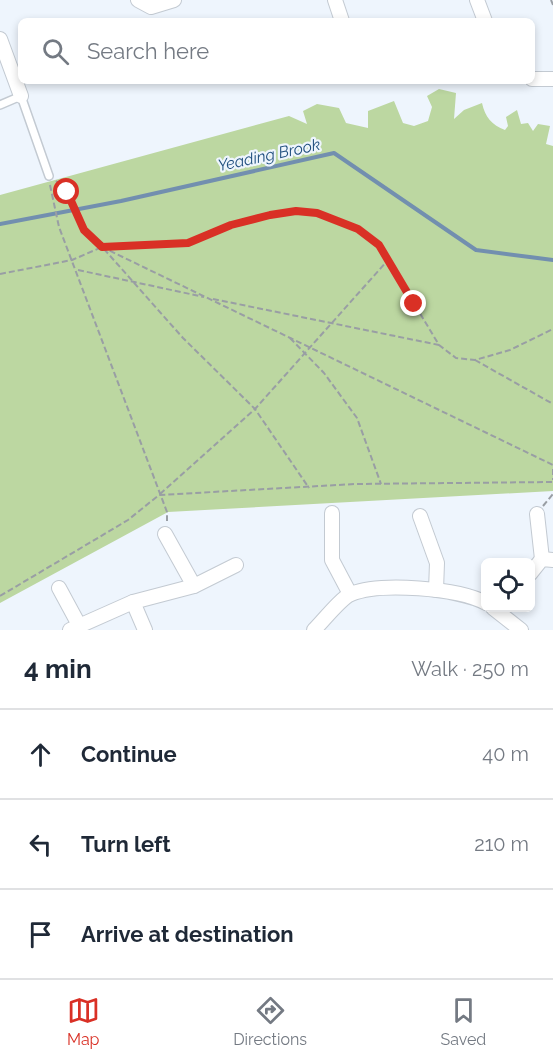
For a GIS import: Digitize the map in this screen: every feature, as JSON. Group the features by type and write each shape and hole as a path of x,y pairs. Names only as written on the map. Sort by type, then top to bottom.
{"street":[{"path":"138,0 151,7 174,0"},
{"path":"335,0 341,18"},
{"path":"477,0 484,18"},
{"path":"0,39 21,96"},
{"path":"535,79 553,79"},
{"path":"332,513 332,560 350,594"},
{"path":"535,570 547,560 537,514"},
{"path":"420,516 437,563 436,590"},
{"path":"165,534 194,586"},
{"path":"59,588 74,627 133,602 194,586 236,565"},
{"path":"314,630 350,594 405,586 436,590 481,602"},
{"path":"133,602 145,630"},
{"path":"502,612 521,630"}],"lane":[{"path":"0,105 21,96 49,176"}],"path":[{"path":"551,0 553,5"},
{"path":"49,176 67,192 78,217 94,242 102,247 289,336 553,467 553,481 381,484 159,495"},
{"path":"51,192 59,226 167,512 165,534"},
{"path":"0,274 72,260 102,247 188,243 231,225 296,211 317,213 358,229 379,245 439,345 456,358 475,360 510,350 553,329"},
{"path":"102,247 183,338 255,409 309,488"},
{"path":"0,596 128,520 159,495 255,409 388,260"},
{"path":"76,270 439,345"},
{"path":"289,336 324,373 357,418 381,484"},
{"path":"475,360 553,404"}],"green space":[{"path":"439,89 456,93 454,119 464,110 482,103 490,120 505,130 508,126 506,117 517,110 521,124 528,123 533,131 538,124 550,126 546,144 553,146 553,491 168,512 0,603 0,195 289,116 307,124 303,111 317,104 339,108 346,123 368,128 368,111 394,101 403,123 414,126 428,121 432,107 427,96"}],"waterway":[{"name":"Yeading Brook","path":"0,224 121,201 334,153 476,250 553,260"}],"route":[{"path":"67,192 84,230 94,242 102,247 145,243 188,243 231,225 296,211 317,213 339,219 369,236 379,245 414,304"}]}
